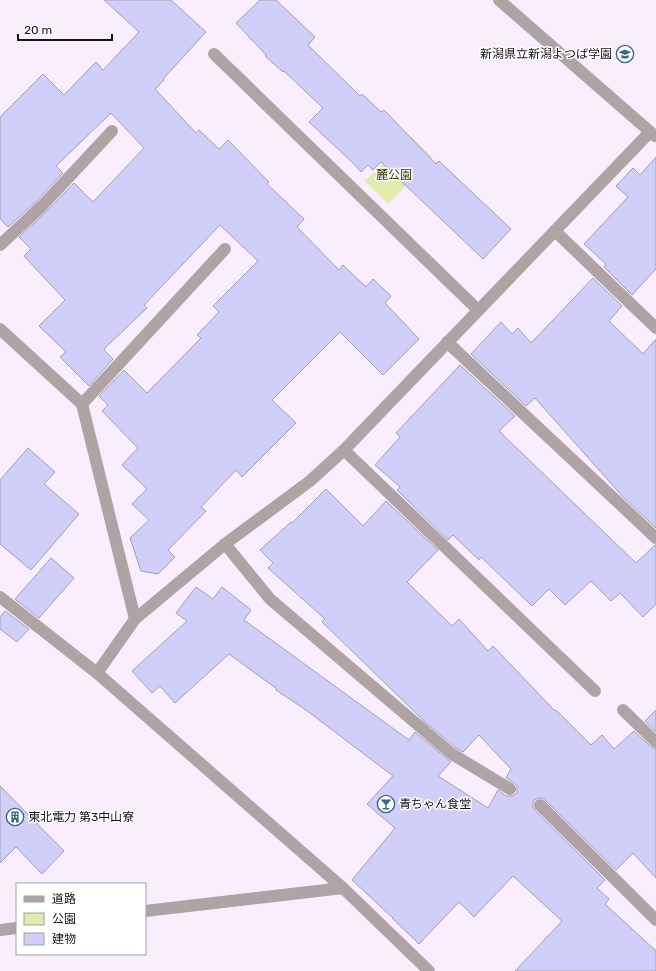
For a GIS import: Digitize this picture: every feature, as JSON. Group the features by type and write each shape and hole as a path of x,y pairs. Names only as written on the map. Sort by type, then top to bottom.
{"street":[{"path":"97,672 135,619 225,544 310,481 344,450 555,231 653,134 499,0"},
{"path":"214,54 478,310"},
{"path":"0,245 42,205 112,131"},
{"path":"555,231 656,328"},
{"path":"82,404 224,249"},
{"path":"0,329 82,404 135,619"},
{"path":"447,342 656,538"},
{"path":"344,450 595,691"},
{"path":"225,544 270,599 452,754 510,789"},
{"path":"0,597 97,672 343,888 429,971"},
{"path":"623,710 656,742"},
{"path":"540,805 656,920"},
{"path":"146,911 343,888"},
{"path":"0,930 16,928"}],"green space":[{"name":"麓公園","path":"411,136 433,158 388,204 365,181"}],"building":[{"path":"104,0 171,0 206,32 155,89 196,133 199,130 219,149 228,140 269,182 267,184 304,219 297,227 339,270 343,265 366,287 373,279 391,296 385,303 419,339 383,375 340,332 272,400 296,423 242,477 236,470 201,507 206,511 168,550 175,557 158,574 141,571 130,538 149,520 132,504 147,489 122,465 138,448 102,411 108,405 99,396 124,370 147,393 201,338 197,335 219,312 213,306 258,261 220,225 144,305 147,308 106,347 104,350 113,359 89,386 60,357 66,352 39,326 65,300 24,256 31,249 19,237 74,183 93,202 144,148 111,113 56,166 63,173 38,200 8,227 0,219 0,117 43,74 64,95 96,62 103,70 139,32"},
{"path":"260,0 276,0 315,37 308,45 360,96 362,94 381,112 384,110 436,164 439,161 511,229 483,259 381,162 373,170 368,165 361,172 309,122 323,108 284,71 283,72 265,56 266,55 236,23"},
{"path":"656,157 656,269 632,295 604,267 606,264 584,244 628,197 616,186 633,168 640,175"},
{"path":"593,278 622,306 609,321 643,354 656,339 656,528 623,497 535,398 526,406 471,354 501,322 512,334 518,328 531,343"},
{"path":"460,365 515,416 499,431 636,563 656,545 656,604 643,617 620,593 611,601 591,581 565,605 549,589 532,606 481,557 479,560 453,535 448,540 397,490 400,487 375,465 400,437 396,433"},
{"path":"28,448 55,472 44,484 79,514 31,570 0,544 0,480"},
{"path":"326,489 363,526 386,501 438,550 407,582 452,626 459,619 488,651 493,646 555,711 556,710 591,745 602,735 614,749 634,731 651,747 656,749 656,878 633,853 616,870 545,800 538,798 534,800 533,807 605,880 597,888 609,899 605,904 656,951 656,971 515,971 562,921 513,876 474,917 459,902 419,944 352,880 395,828 367,804 393,776 229,654 175,703 160,686 152,693 132,671 187,621 176,613 196,587 213,599 222,587 251,610 244,620 409,740 415,732 451,762 438,776 488,808 498,790 506,796 517,793 517,786 506,778 511,769 479,735 463,752 456,748 424,721 322,622 325,619 268,568 273,563 260,550 291,522 292,523"},
{"path":"51,558 74,578 39,618 15,599"},
{"path":"5,611 29,629 17,642 0,629 0,617"},
{"path":"656,710 656,732 645,721"},
{"name":"東北電力 第3中山寮","path":"0,786 64,851 42,874 16,847 0,863"}],"place":[{"name":"新潟県立新潟よつば学園","path":"625,54"},
{"name":"青ちゃん食堂","path":"386,804"},
{"name":"東北電力 第3中山寮","path":"15,817"}]}
